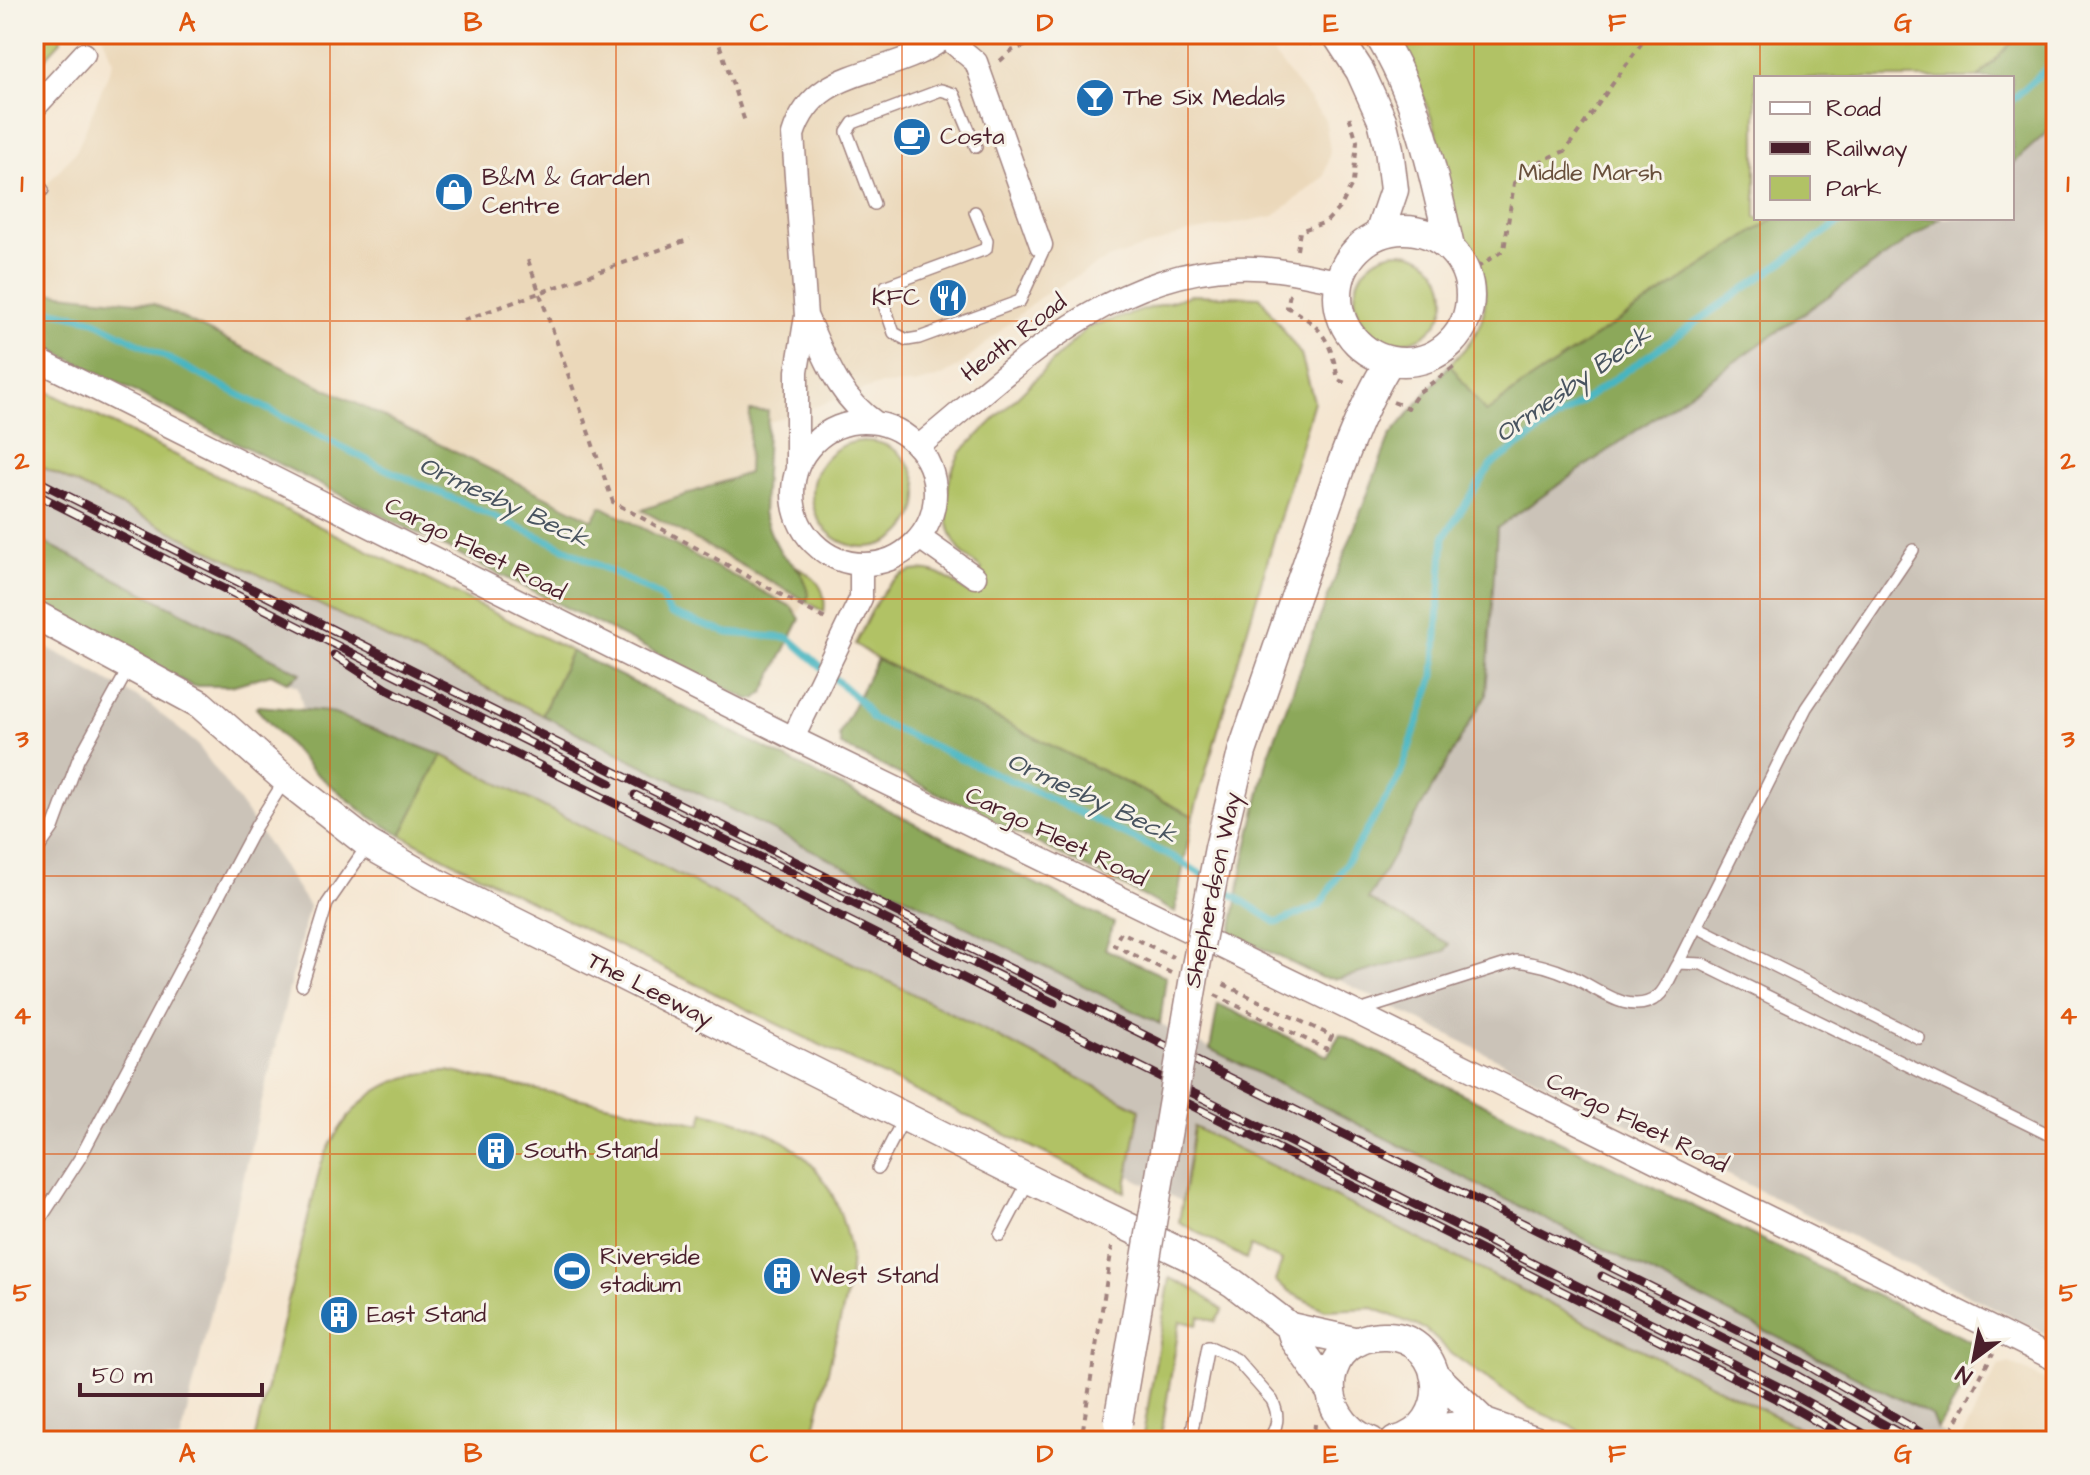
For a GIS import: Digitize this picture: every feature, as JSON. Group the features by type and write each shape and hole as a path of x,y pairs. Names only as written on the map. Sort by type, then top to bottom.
{"street":[{"path":"1378,34 1393,58 1416,113 1433,169 1450,247 1467,274 1471,299 1464,326 1450,345 1428,357 1389,362 1374,356 1357,342 1345,325 1337,298 1339,281 1347,261 1361,244 1379,234 1401,229 1433,235 1450,247"},
{"path":"797,467 809,446 829,431 852,422 876,423 900,431 918,447 931,468 935,492 931,516 920,538 903,552 883,562 861,565 834,558 812,543 797,520 792,494 797,467 797,371 806,316 793,135 803,110 817,94 831,85 919,53 946,37 976,62 1041,245"},
{"path":"1326,44 1360,71 1382,120 1394,190 1379,234"},
{"path":"34,108 84,54"},
{"name":"Heath Road","path":"918,447 1062,330 1097,308 1152,284 1195,273 1236,268 1271,269 1339,281"},
{"path":"806,316 837,383 856,409 876,423"},
{"name":"Cargo Fleet Road","path":"34,358 793,738 1355,1012 2056,1360"},
{"name":"Shepherdson Way","path":"1117,1432 1195,971 1242,752 1348,447 1370,393 1389,362"},
{"path":"920,538 975,577"},
{"path":"793,738 861,598 861,565"},
{"name":"The Leeway","path":"34,614 200,704 285,779 368,844 437,883 1188,1256 1233,1283 1290,1327 1358,1342 1372,1336 1390,1335 1408,1341 1423,1352 1434,1374 1485,1423"},
{"name":"The Leeway","path":"1290,1327 1294,1339 1330,1391 1333,1409 1343,1425 1360,1439"},
{"path":"1330,1391 1332,1372 1341,1356 1358,1342"},
{"path":"1406,1436 1428,1419 1435,1405 1437,1386 1434,1374"},
{"path":"1406,1436 1485,1423 1537,1441"}],"lane":[{"path":"874,204 847,132 853,123 941,90 954,94 976,147"},
{"path":"34,180 43,190"},
{"path":"975,212 987,241 986,249 886,286 881,296 894,333 907,340 919,338 1020,301 1042,253 1041,245"},
{"path":"1355,1012 1516,961 1534,963 1570,976 1619,1002 1641,1004 1659,995 1697,927 1806,708 1913,550"},
{"path":"34,855 53,828 78,760 131,664"},
{"path":"34,1229 80,1158 256,826 285,779"},
{"path":"302,985 327,904 368,844"},
{"path":"1697,927 1919,1038"},
{"path":"1678,963 1702,964 2056,1138"},
{"path":"878,1168 905,1117"},
{"path":"1000,1235 1029,1179"},
{"path":"1190,1441 1208,1346 1236,1359 1272,1400 1277,1424 1267,1441"}],"path":[{"path":"716,34 745,122"},
{"path":"981,77 1000,71 1000,61 1011,51 1059,34"},
{"path":"1303,34 1326,44"},
{"path":"1467,274 1504,250 1514,183 1533,164 1565,151 1648,34"},
{"path":"1338,380 1328,343 1312,321 1287,307 1296,273 1300,231 1326,222 1341,206 1353,183 1357,141 1349,115"},
{"path":"464,320 690,239"},
{"path":"528,260 613,502 845,634"},
{"path":"1408,408 1419,392 1454,367 1450,345"},
{"path":"1195,971 1332,1036 1326,1049 1254,1014"},
{"path":"1081,1441 1116,1221"},
{"path":"1946,1441 2003,1333"},
{"path":"1314,1435 1323,1441"}],"shaded area":[{"path":"102,34 1257,34 1325,119 1330,151 1324,177 1274,216 1186,233 1105,260 1039,298 958,367 940,377 915,384 879,385 767,423 763,513 781,553 800,571 809,595 795,621 154,304 34,291 34,236 42,219 34,213 34,199 77,150 113,62"},
{"path":"2056,124 2056,1339 1325,973 1486,695 1497,528 1937,220 2014,220 2014,162"},
{"path":"34,463 1533,1210 1931,1415 1937,1430 1956,1441 1714,1441 1418,1313 1137,1180 316,763 298,687 34,555"},
{"path":"34,641 150,705 197,744 309,906 180,1441 34,1441"},
{"path":"2010,1363 2056,1386 2056,1441 1960,1441 1999,1366"}],"green space":[{"path":"34,34 60,34 61,41 34,70"},
{"name":"Middle Marsh","path":"1393,34 2020,34 1980,76 1754,76 1754,220 1772,220 1485,413 1450,364 1469,343 1482,319 1485,301 1483,277 1457,221 1432,118"},
{"path":"2020,34 2056,34 2056,124 2014,162 2014,76 1980,76"},
{"path":"1772,220 1937,220 1497,528 1486,695 1368,899 1449,944 1445,951 1338,979 1322,978 1231,933 1268,757 1390,436 1450,364 1486,413 1524,384"},
{"path":"1400,252 1417,255 1432,265 1442,280 1445,297 1442,314 1432,329 1417,339 1400,342 1383,339 1368,329 1358,314 1355,297 1358,280 1368,265 1383,255"},
{"path":"34,291 154,304 593,520 601,506 792,607 800,619 764,692 756,699 748,699 34,341"},
{"path":"1191,295 1260,297 1301,355 1314,401 1193,816 877,659 855,644 885,590 906,573 920,570 936,573 969,593 982,569 962,553 955,542 946,503 950,477 960,453 1087,328"},
{"path":"34,385 571,651 542,715 34,463"},
{"path":"750,411 768,411 763,513 781,553 800,571 809,595 806,601 642,510 748,473"},
{"path":"865,441 885,445 902,457 914,474 918,494 914,514 902,531 885,543 865,547 845,543 828,531 816,514 812,494 816,474 828,457 845,445"},
{"path":"34,537 301,673 287,682 271,674 231,686 192,686 34,601"},
{"path":"793,564 818,583 824,595 824,612 806,601 809,595 800,571"},
{"path":"571,651 1114,923 1105,949 1166,977 1160,1024 542,715"},
{"path":"877,659 1193,816 1175,912 841,745 839,735"},
{"path":"256,708 329,712 442,755 401,835 366,814 313,771"},
{"path":"442,755 1140,1109 1125,1192 671,972 401,835"},
{"path":"1218,1004 1327,1056 1340,1034 1974,1343 1962,1389 1937,1430 1931,1415 1210,1049"},
{"name":"Riverside stadium","path":"448,1071 701,1124 704,1112 727,1118 787,1143 818,1171 842,1218 850,1255 850,1275 811,1441 254,1441 321,1164 331,1143 355,1110 385,1086 425,1073"},
{"path":"1194,1127 1824,1441 1604,1441 1527,1407 1452,1354 1425,1329 1373,1308 1325,1310 1275,1281 1282,1261 1251,1246 1246,1259 1179,1222"},
{"path":"1170,1278 1194,1289 1223,1310 1215,1322 1200,1316 1197,1325 1180,1321 1160,1441 1142,1441"}],"waterway":[{"name":"Ormesby Beck","path":"2014,98 2056,60"},
{"name":"Ormesby Beck","path":"1219,886 1277,923 1320,905 1398,780 1434,676 1444,537 1491,465 1843,220"},
{"name":"Ormesby Beck","path":"34,307 91,319 379,466 554,543 660,596 670,613 728,633 789,638 861,702 873,719 1175,858 1205,877"}],"railway":[{"path":"34,479 615,772 1802,1362 1935,1441"},
{"path":"34,493 610,783"},
{"path":"334,655 387,689 1787,1391 1877,1441"},
{"path":"635,795 1054,1003"},
{"path":"1167,1093 1783,1402 1851,1441"},
{"path":"1602,1276 1794,1374 1899,1433"}],"place":[{"name":"The Six Medals","path":"1095,98"},
{"name":"Costa","path":"912,137"},
{"name":"B&M & Garden Centre","path":"454,192"},
{"name":"KFC","path":"948,298"},
{"name":"South Stand","path":"496,1151"},
{"name":"Riverside stadium","path":"572,1271"},
{"name":"West Stand","path":"782,1276"},
{"name":"East Stand","path":"339,1315"}]}
